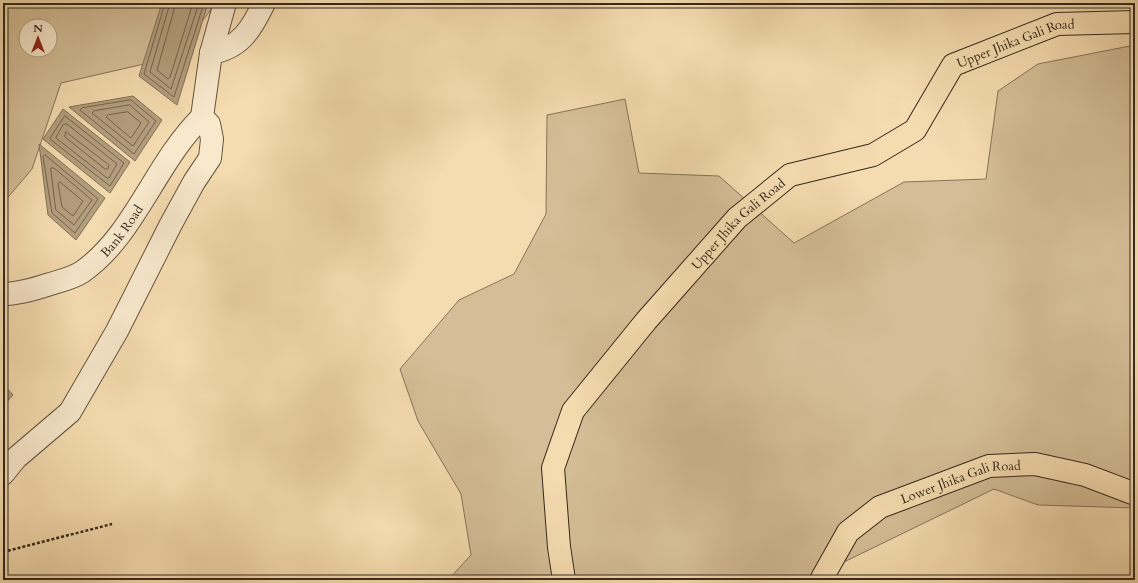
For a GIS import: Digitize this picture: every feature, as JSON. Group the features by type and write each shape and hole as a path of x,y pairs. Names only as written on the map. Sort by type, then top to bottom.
{"main road":[{"name":"Upper Jhika Gali Road","path":"564,580 559,547 553,468 573,411 646,321 736,218 790,175 873,155 915,130 953,65 1057,24 1135,22"},
{"name":"Lower Jhika Gali Road","path":"821,580 848,532 880,506 989,466 1035,464 1085,475 1135,494"}],"street":[{"path":"3,474 21,454 70,412 117,331 179,210 210,158 212,139 209,124 202,117 211,53 225,3"},
{"path":"211,53 222,51 245,36 264,3"},
{"name":"Bank Road","path":"3,294 35,290 81,273 113,245 169,157 189,130 202,117"}],"path":[{"path":"3,552 112,524"}],"shaded area":[{"path":"3,3 216,3 175,57 61,83 32,169 3,203"},
{"path":"1135,45 1135,508 1038,505 994,489 807,580 448,580 471,555 461,494 418,421 400,369 459,300 514,274 546,214 547,115 625,99 639,173 719,176 794,243 904,182 986,179 998,91 1038,64"}],"water":[{"path":"162,3 208,3 177,105 139,76"},
{"path":"133,96 162,120 135,161 69,107"},
{"path":"63,109 130,162 110,193 43,139"},
{"path":"39,144 105,198 76,240 48,215"},
{"path":"3,384 13,395 3,406"}]}
